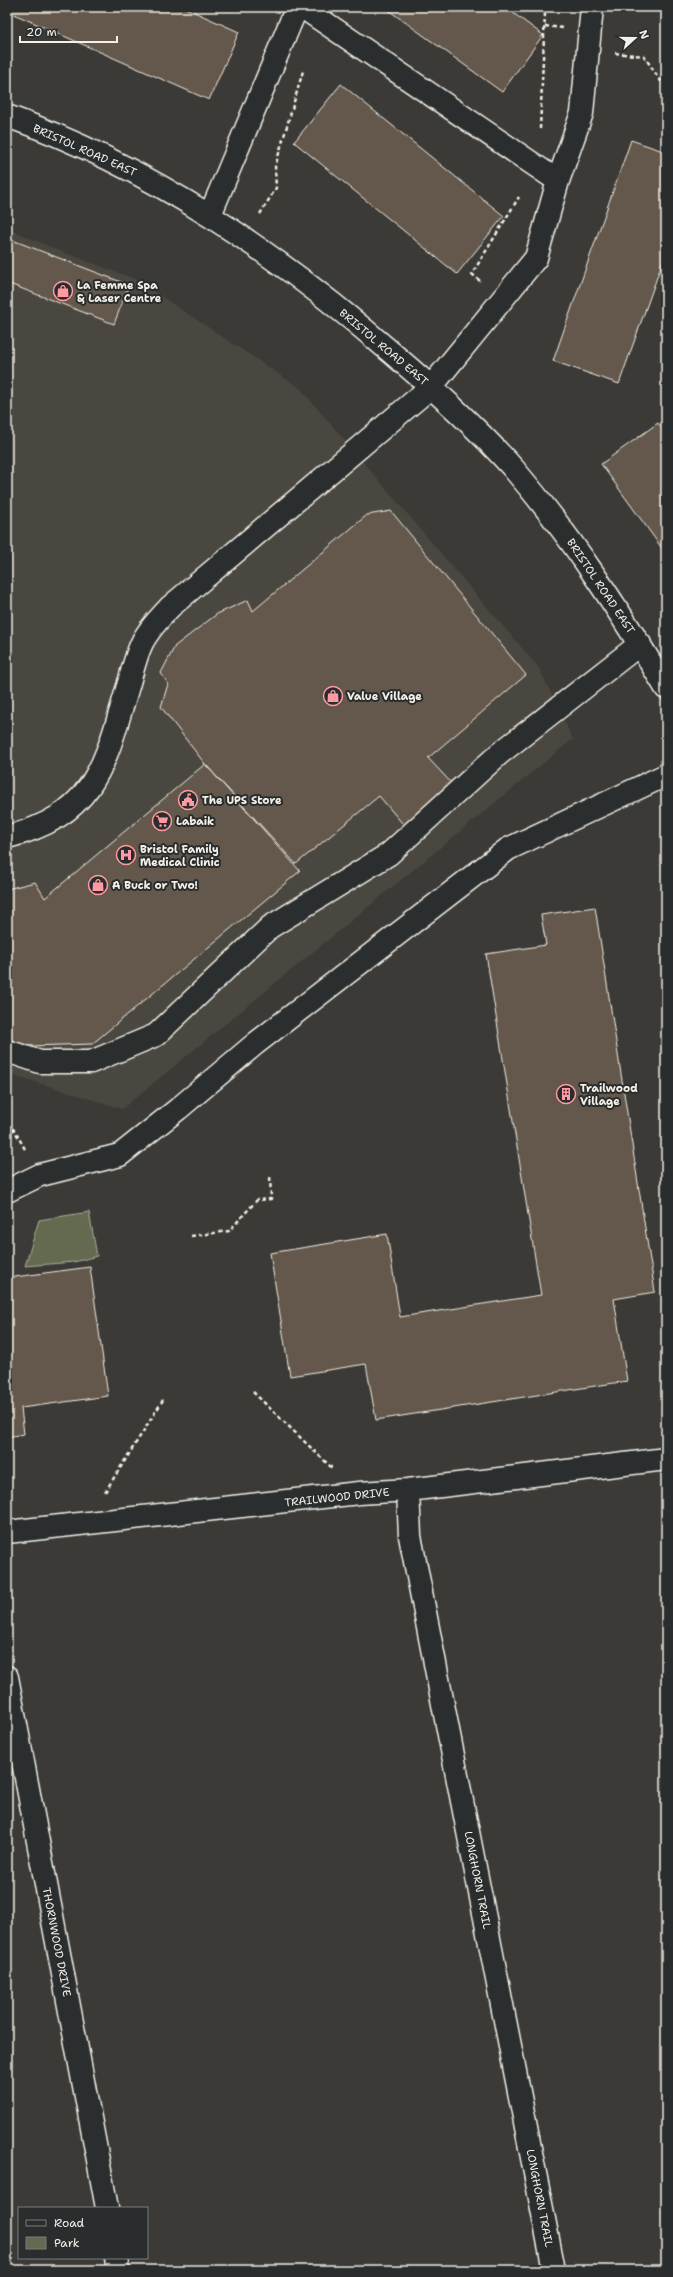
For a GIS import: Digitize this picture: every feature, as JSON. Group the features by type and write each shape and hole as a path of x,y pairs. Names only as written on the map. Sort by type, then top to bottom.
{"street":[{"path":"210,215 297,7"},
{"path":"302,7 558,181"},
{"path":"7,837 29,832 48,822 70,807 82,796 94,780 107,756 141,644 170,607 431,387 536,258 558,181 582,113 592,7"},
{"name":"BRISTOL ROAD EAST","path":"7,116 45,130 124,166 210,215 351,317 431,387 516,473 580,552 640,644 666,688"},
{"path":"7,1051 40,1062 91,1062 156,1035 270,927 389,854 499,754 640,644"},
{"path":"7,1191 40,1175 120,1155 256,1044 508,849 666,775"},
{"name":"TRAILWOOD DRIVE","path":"7,1532 84,1525 359,1493 408,1490 666,1459"},
{"name":"LONGHORN TRAIL","path":"408,1490 410,1536 554,2270"},
{"name":"THORNWOOD DRIVE","path":"7,1677 106,2207"},
{"path":"116,2259 118,2270"}],"path":[{"path":"540,129 545,26 545,13 542,7"},
{"path":"545,26 569,29"},
{"path":"611,52 644,56 666,89"},
{"path":"245,239 276,188 275,167 303,71"},
{"path":"482,282 472,274 519,197"},
{"path":"7,1123 15,1132 40,1175"},
{"path":"191,1236 229,1230 257,1200 271,1199 270,1175"},
{"path":"253,1392 359,1493"},
{"path":"84,1525 163,1400"}],"shaded area":[{"path":"7,228 58,250 135,279 300,388 539,668 573,739 122,1109 7,1073"}],"green space":[{"path":"89,1212 97,1256 74,1262 25,1266 39,1220"}],"building":[{"path":"7,7 183,7 239,32 209,100 7,11"},
{"path":"384,7 505,7 543,35 502,92"},
{"path":"341,84 504,216 457,274 294,142"},
{"path":"631,140 666,152 666,252 619,384 553,361"},
{"path":"7,238 129,285 114,324 7,283"},
{"path":"658,423 666,434 666,554 601,464"},
{"name":"Value Village","path":"391,511 526,675 428,758 456,788 408,830 379,796 296,864 205,764 161,707 168,684 161,673 175,646 217,614 248,600 253,611 367,515"},
{"path":"205,764 300,871 92,1044 30,1046 7,1039 7,889 35,882 45,898"},
{"name":"Trailwood Village","path":"595,907 655,1292 614,1299 627,1381 376,1420 366,1364 290,1376 270,1253 387,1234 400,1317 541,1295 486,954 546,945 541,915"},
{"path":"90,1267 108,1396 21,1408 24,1434 7,1437 7,1278"}],"place":[{"name":"La Femme Spa & Laser Centre","path":"63,291"},
{"name":"Value Village","path":"333,696"},
{"name":"The UPS Store","path":"188,800"},
{"name":"Labaik","path":"162,821"},
{"name":"Bristol Family Medical Clinic","path":"126,855"},
{"name":"A Buck or Two!","path":"98,885"},
{"name":"Trailwood Village","path":"566,1094"}]}
